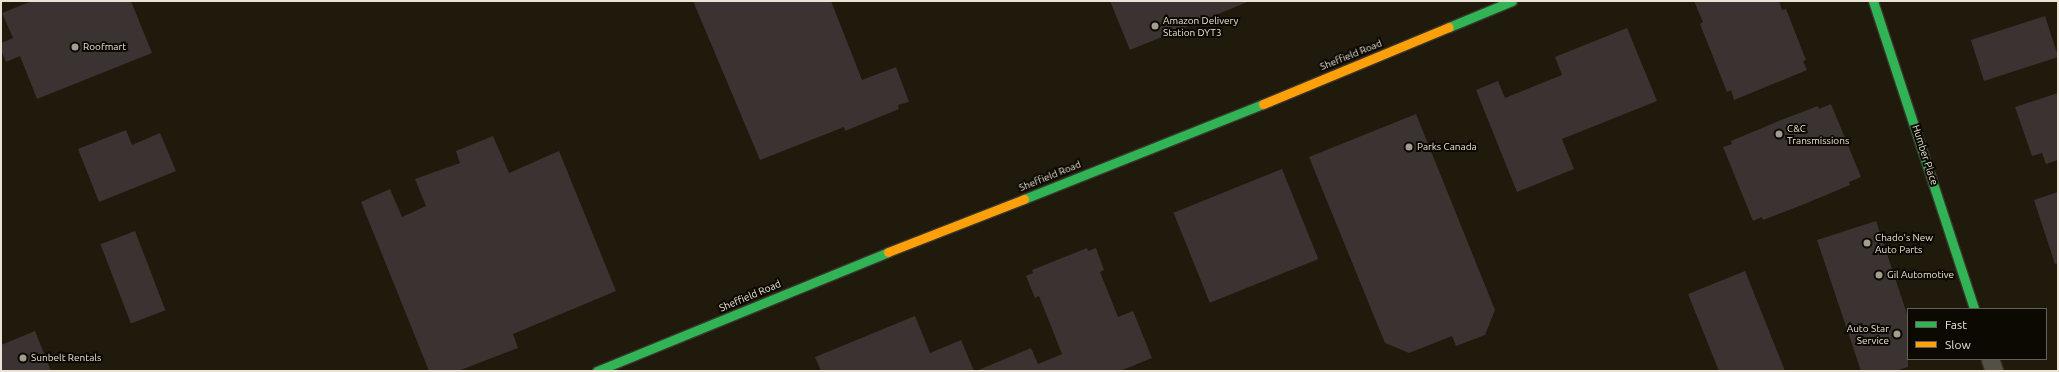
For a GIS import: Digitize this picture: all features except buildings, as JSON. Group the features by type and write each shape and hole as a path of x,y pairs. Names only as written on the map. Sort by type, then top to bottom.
{"street":[{"name":"Sheffield Road","path":"597,371 780,295 1230,117 1512,1"},
{"name":"Humber Place","path":"1873,1 1974,308"},
{"path":"1990,360 1994,371"}],"traffic: fast":[{"path":"1449,27 1512,1"},
{"path":"1873,1 1974,308"},
{"path":"1024,199 1263,104"},
{"path":"597,371 888,252"}],"traffic: slow":[{"path":"1263,104 1449,27"},
{"path":"888,252 1024,199"}],"place":[{"name":"Amazon Delivery Station DYT3","path":"1155,26"},
{"name":"Roofmart","path":"75,47"},
{"name":"C&C Transmissions","path":"1779,134"},
{"name":"Parks Canada","path":"1409,147"},
{"name":"Chado's New Auto Parts","path":"1867,243"},
{"name":"Gil Automotive","path":"1879,275"},
{"name":"Auto Star Service","path":"1897,334"},
{"name":"Sunbelt Rentals","path":"23,358"}]}
